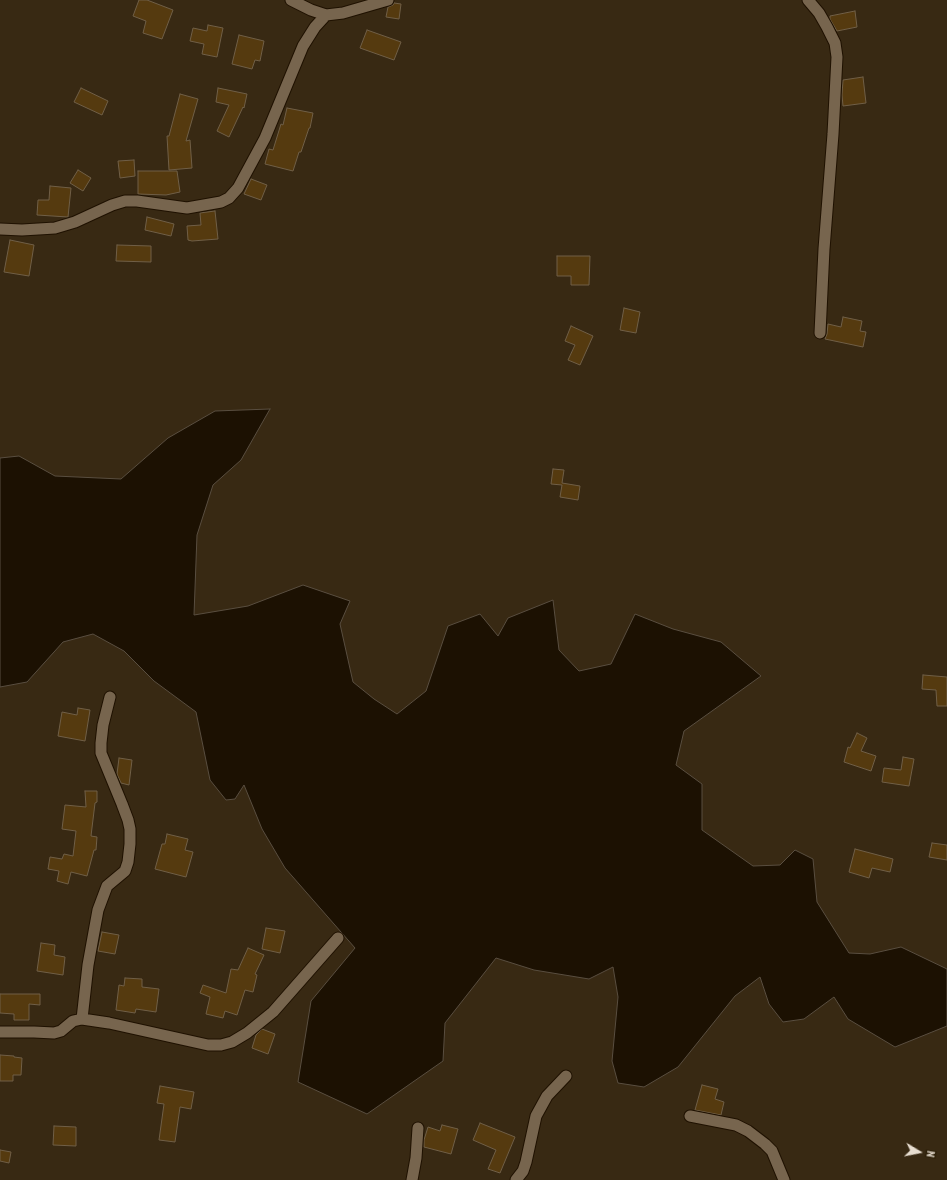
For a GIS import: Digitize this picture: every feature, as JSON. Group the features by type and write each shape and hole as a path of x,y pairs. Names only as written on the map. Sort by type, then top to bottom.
{"street":[{"path":"291,0 311,10 326,15 343,13 388,0"},
{"path":"808,0 819,13 827,27 835,44 837,57 834,134 824,249 820,333"},
{"path":"0,229 22,230 55,228 75,222 112,205 125,201 137,201 187,208 221,202 229,198 238,188 265,138 303,46 326,15"},
{"path":"82,1019 88,965 98,910 107,886 125,871 128,862 130,844 130,829 128,820 101,753 103,725 110,697"},
{"path":"0,1032 54,1033 61,1031 73,1021 82,1019 110,1023 208,1045 221,1045 232,1042 247,1033 273,1012 338,938"},
{"path":"516,1180 523,1171 526,1162 536,1116 547,1096 566,1076"},
{"path":"690,1116 736,1125 748,1131 772,1151 784,1180"},
{"path":"412,1180 416,1158 418,1128"}],"shaded area":[{"path":"270,409 241,460 213,485 197,535 194,615 248,606 303,585 350,601 340,624 353,682 374,699 397,714 426,691 448,626 480,614 498,636 508,618 553,600 559,650 579,671 611,664 635,614 673,629 721,642 761,676 684,731 676,765 702,784 702,830 753,866 780,865 795,850 813,859 817,902 849,953 870,954 901,947 947,969 947,1026 895,1047 848,1019 834,997 804,1019 783,1022 769,1004 760,977 735,996 678,1067 644,1087 618,1083 612,1061 618,997 613,967 589,979 534,970 496,958 445,1023 443,1061 367,1114 298,1082 311,1001 355,948 285,868 262,829 244,785 235,799 226,800 210,780 196,712 154,681 124,651 93,634 63,642 27,682 0,687 0,458 19,456 55,476 121,479 168,438 215,411"}],"building":[{"path":"139,0 147,0 173,10 162,39 143,33 146,21 133,16"},
{"path":"394,3 401,4 399,19 386,17 388,7"},
{"path":"855,11 857,27 837,31 830,19 830,16"},
{"path":"208,25 223,28 217,57 202,54 204,44 190,41 193,28 207,31"},
{"path":"367,30 401,42 394,60 360,48"},
{"path":"239,35 264,41 260,61 255,60 252,69 232,64"},
{"path":"863,77 866,103 843,106 843,80"},
{"path":"81,88 108,101 102,115 74,102"},
{"path":"218,88 247,94 244,108 243,107 229,137 217,131 229,105 216,102"},
{"path":"180,94 198,99 186,141 190,140 192,168 169,170 167,136 169,136"},
{"path":"287,108 313,113 310,128 301,152 299,152 293,171 265,164 269,149 273,150 281,124 283,125"},
{"path":"134,160 135,176 120,178 118,161"},
{"path":"78,170 91,178 83,191 70,183"},
{"path":"138,171 177,171 180,192 166,195 138,194"},
{"path":"251,179 267,185 261,200 244,194"},
{"path":"50,186 71,188 68,217 37,215 38,200 49,200"},
{"path":"215,211 218,239 188,240 187,226 201,225 200,213"},
{"path":"147,217 174,224 171,236 145,230"},
{"path":"10,240 34,245 29,276 4,272"},
{"path":"117,245 151,246 151,262 116,261"},
{"path":"557,256 590,256 589,285 571,285 571,276 557,276"},
{"path":"624,308 640,312 636,333 620,330"},
{"path":"843,317 862,321 860,331 866,332 863,347 825,339 828,324 841,327"},
{"path":"571,326 593,336 580,365 568,360 575,345 565,341"},
{"path":"553,469 564,470 562,483 580,486 578,500 560,497 562,485 551,484"},
{"path":"923,675 947,677 947,706 937,706 936,690 922,689"},
{"path":"78,708 90,710 85,741 58,736 62,712 77,715"},
{"path":"857,733 867,738 861,751 876,756 871,771 844,762 848,747 850,748"},
{"path":"903,757 914,759 909,786 882,782 884,768 901,770"},
{"path":"119,758 132,760 129,785 121,783 117,774"},
{"path":"85,791 97,791 97,802 95,803 91,836 97,837 96,850 94,850 87,876 71,872 68,884 57,881 59,871 48,869 50,857 62,859 64,854 73,856 76,831 62,829 65,805 86,807"},
{"path":"167,834 188,839 185,850 193,852 186,877 155,869 162,844 165,844"},
{"path":"932,843 947,845 947,860 929,857"},
{"path":"855,849 893,859 890,872 872,868 869,878 849,872"},
{"path":"266,928 285,931 280,953 262,949"},
{"path":"102,932 119,935 115,954 98,951"},
{"path":"41,943 55,945 54,955 65,957 63,975 37,971"},
{"path":"248,948 264,955 255,974 257,975 253,992 245,990 237,1015 225,1011 223,1018 206,1014 210,997 200,993 203,985 226,993 231,969 238,970"},
{"path":"125,978 142,979 142,987 159,989 156,1012 136,1009 135,1013 116,1010 119,985 124,986"},
{"path":"0,994 40,994 40,1005 29,1004 29,1020 14,1020 14,1014 0,1013"},
{"path":"262,1029 275,1034 268,1054 252,1048 256,1035"},
{"path":"0,1055 22,1058 21,1075 13,1075 13,1081 0,1081"},
{"path":"702,1085 718,1089 715,1099 724,1102 721,1115 695,1110"},
{"path":"160,1086 194,1092 191,1109 180,1107 175,1142 159,1140 164,1104 157,1103"},
{"path":"480,1123 515,1137 500,1173 488,1169 496,1150 473,1140"},
{"path":"442,1125 458,1129 451,1154 424,1147 424,1140 428,1127 440,1131"},
{"path":"54,1126 76,1127 76,1146 53,1145"},
{"path":"0,1150 11,1152 9,1163 0,1161"}]}
